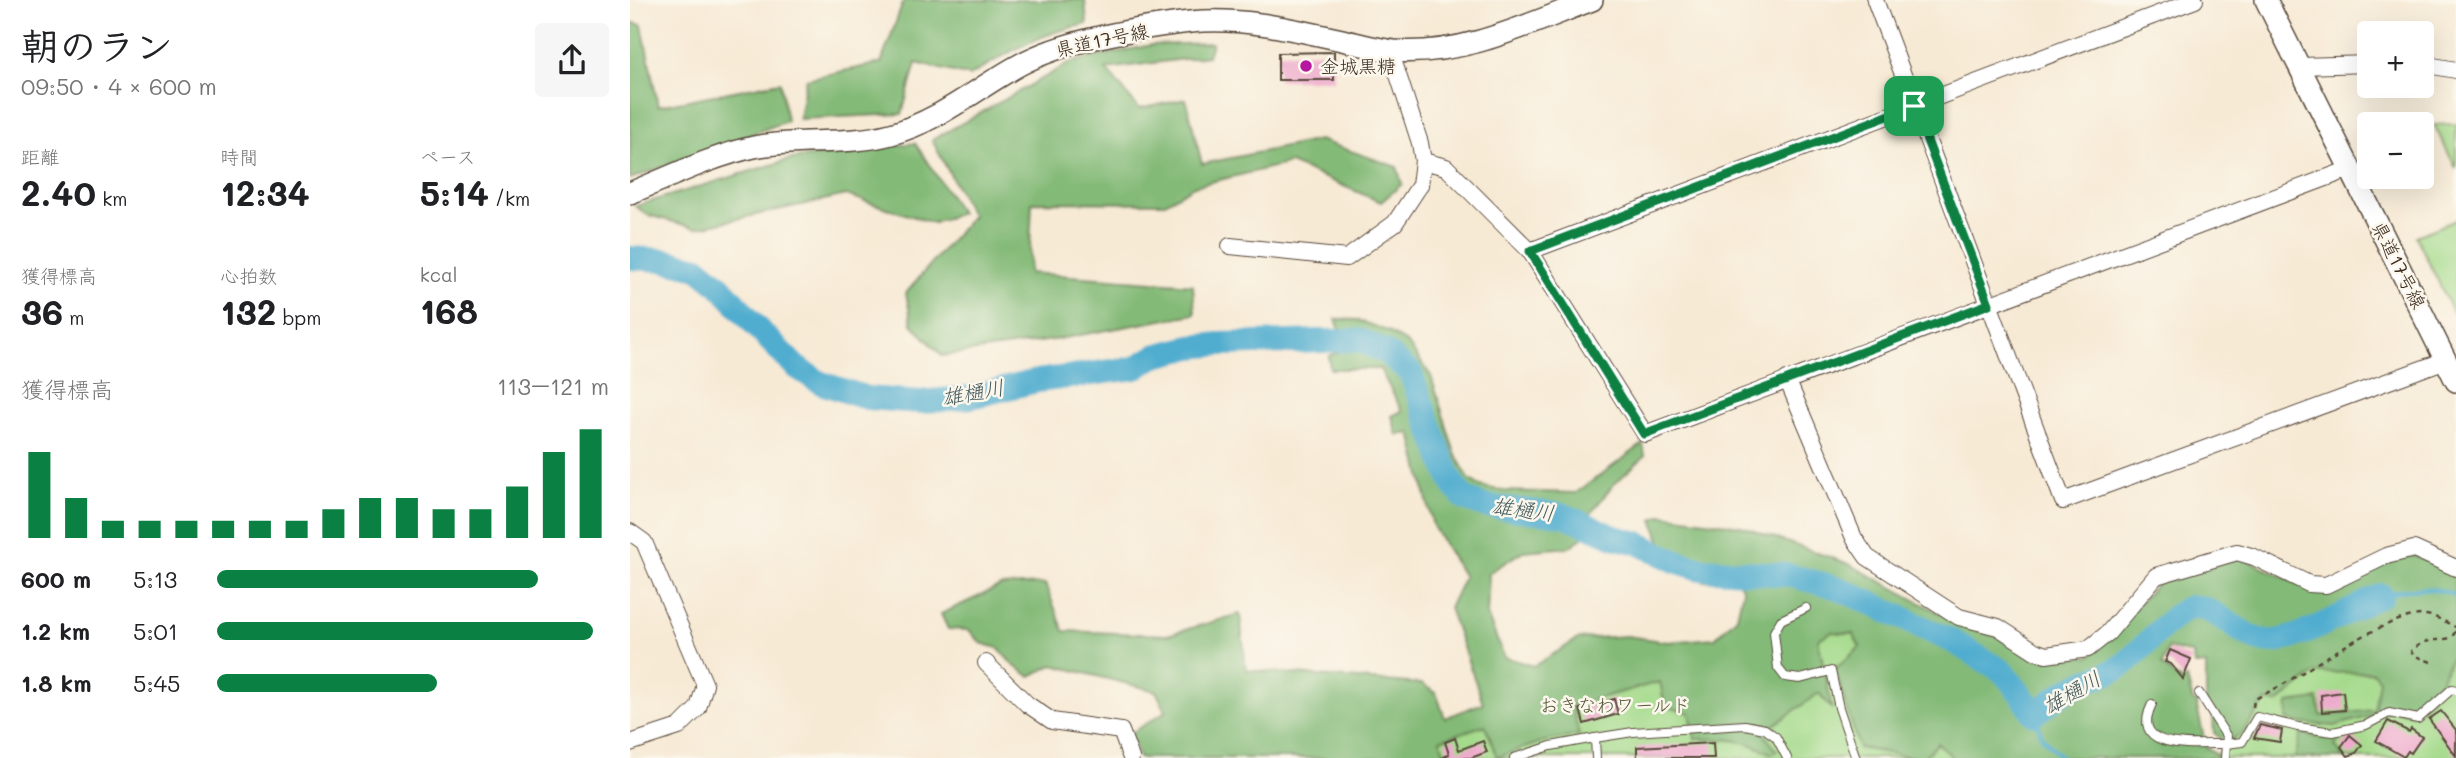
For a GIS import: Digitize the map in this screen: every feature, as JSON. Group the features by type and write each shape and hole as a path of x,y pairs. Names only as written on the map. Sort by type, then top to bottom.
{"main road":[{"name":"県道17号線","path":"630,193 710,161 754,147 891,134 934,117 1023,63 1048,51 1132,32 1191,22 1239,22 1279,26 1390,50 1413,52 1468,45 1592,0"},
{"name":"県道17号線","path":"2266,0 2456,381"}],"street":[{"path":"1875,0 2063,501 2446,360"},
{"path":"1530,251 2195,0"},
{"path":"1230,246 1347,258 1395,223 1420,185 1423,161 1420,143 1390,50"},
{"path":"2300,66 2357,64"},
{"path":"2434,66 2456,69"},
{"path":"1423,161 1446,166 1530,251 1644,434 2350,169"},
{"path":"1787,379 1854,538 1867,557 1958,617 1998,627 2046,655 2088,649 2108,633 2156,576 2237,552 2254,557 2309,584 2326,586 2386,556 2414,549 2456,568"},
{"path":"630,532 644,542 705,685 698,708 678,727 630,743"},
{"path":"986,663 1027,704 1052,721 1121,731 1131,758"}],"lane":[{"path":"1806,608 1782,620 1773,632 1778,668 1785,677 1800,679 1831,671 1839,708 1856,758"},
{"path":"2152,704 2147,713 2150,731 2154,737 2165,742 2225,744 2242,742 2257,717 2333,732 2366,725 2389,713 2418,719 2452,689 2456,690"},
{"path":"2199,693 2227,737 2225,758"},
{"path":"1514,758 1551,746 1633,732 1745,725 1765,729 1776,737 1787,758"},
{"path":"1588,758 1596,755 1595,738"}],"path":[{"path":"2257,717 2252,705 2254,700 2336,651 2399,620 2430,615 2456,629 2451,638 2418,643 2411,651 2413,655 2431,662"}],"green space":[{"path":"904,0 1085,0 1087,24 1055,32 1026,44 970,76 916,63 902,114 799,119 806,79 881,63"},
{"path":"630,22 642,25 658,106 780,82 787,121 630,179"},
{"path":"1212,43 1208,56 1106,69 1139,109 1186,99 1202,164 1319,140 1397,167 1402,184 1381,202 1290,163 1194,186 1165,203 1032,202 1029,273 1193,285 1195,314 1053,340 942,356 912,324 906,293 972,216 932,140 1072,62 1151,45"},
{"path":"2456,124 2456,168 2434,125"},
{"path":"915,143 961,213 933,223 846,195 696,228 648,215 635,206 791,159"},
{"path":"2456,220 2456,318 2416,236"},
{"path":"1336,319 1358,320 1387,331 1408,344 1431,376 1455,453 1468,478 1480,486 1503,491 1576,493 1643,444 1645,456 1613,485 1591,513 1586,534 1570,547 1523,551 1489,573 1487,615 1504,657 1534,666 1578,639 1627,636 1668,642 1715,638 1737,617 1743,590 1738,580 1704,581 1662,546 1653,519 1663,515 1741,526 1849,564 1965,627 1995,636 2035,659 2090,656 2158,583 2241,557 2306,588 2327,593 2389,562 2414,555 2456,573 2456,655 2452,656 2432,698 2412,714 2391,710 2335,726 2298,723 2287,719 2288,703 2318,699 2321,716 2374,710 2379,680 2373,672 2315,673 2278,703 2265,701 2242,734 2226,742 2214,733 2213,714 2206,707 2206,665 2194,665 2193,654 2168,648 2162,665 2181,681 2187,679 2193,701 2196,703 2206,747 2220,758 1953,758 1938,743 1923,758 1918,758 1859,748 1835,669 1860,647 1853,634 1832,632 1818,639 1832,709 1819,693 1763,733 1777,751 1772,754 1735,740 1695,739 1690,713 1665,706 1660,682 1572,705 1579,735 1545,741 1497,757 1485,725 1440,740 1446,758 1139,758 1130,734 1166,711 1156,691 1053,665 1030,676 1013,665 998,648 981,643 969,630 948,629 941,614 1001,586 1045,584 1064,631 1167,635 1240,614 1246,670 1422,684 1436,693 1445,718 1483,703 1449,608 1464,577 1433,526 1411,433 1397,435 1392,416 1402,411 1380,369 1330,369 1329,356 1349,348 1391,351 1382,338 1340,330"},
{"name":"おきなわワールド","path":"1857,626 1943,732 1969,758 1439,758 1438,721 1817,629"},
{"path":"2456,655 2456,758 2214,758 2266,696 2316,668"},
{"path":"2301,733 2321,738 2342,737 2335,746 2344,758 2295,758"}],"building":[{"name":"金城黒糖","path":"1334,52 1334,80 1278,80 1278,53"},
{"path":"2170,650 2191,659 2183,679 2171,664 2165,662"},
{"path":"2343,692 2345,710 2322,712 2321,695"},
{"path":"1614,699 1618,714 1584,724 1580,709"},
{"path":"2441,711 2456,730 2456,756 2429,719"},
{"path":"2388,721 2409,732 2411,729 2422,737 2411,753 2408,751 2404,757 2376,741"},
{"path":"2260,725 2282,730 2280,742 2254,738"},
{"path":"2350,735 2362,745 2356,753 2348,756 2341,747"},
{"path":"1455,738 1459,750 1483,741 1487,752 1471,758 1442,758 1449,754 1445,742"},
{"path":"1713,743 1714,758 1637,758 1637,747"}],"waterway":[{"name":"雄樋川","path":"630,258 662,260 698,268 720,286 796,367 821,383 867,398 921,402 971,397 1037,381 1135,368 1155,356 1191,347 1360,340 1385,352 1410,372 1445,466 1454,486 1465,499 1484,506 1564,515 1614,537 1638,543 1675,561 1701,569 1788,575 1838,588 1954,642 2002,671 2034,714 2069,689 2120,667 2185,609 2199,607 2208,610 2254,638 2275,641 2305,633 2381,595"},
{"name":"雄樋川","path":"2381,595 2428,589 2456,596"},
{"path":"2034,714 2042,737 2062,758"}],"place":[{"name":"金城黒糖","path":"1306,66"}],"route":[{"path":"1914,106 1989,304 1644,434 1530,251 1914,106"}]}
